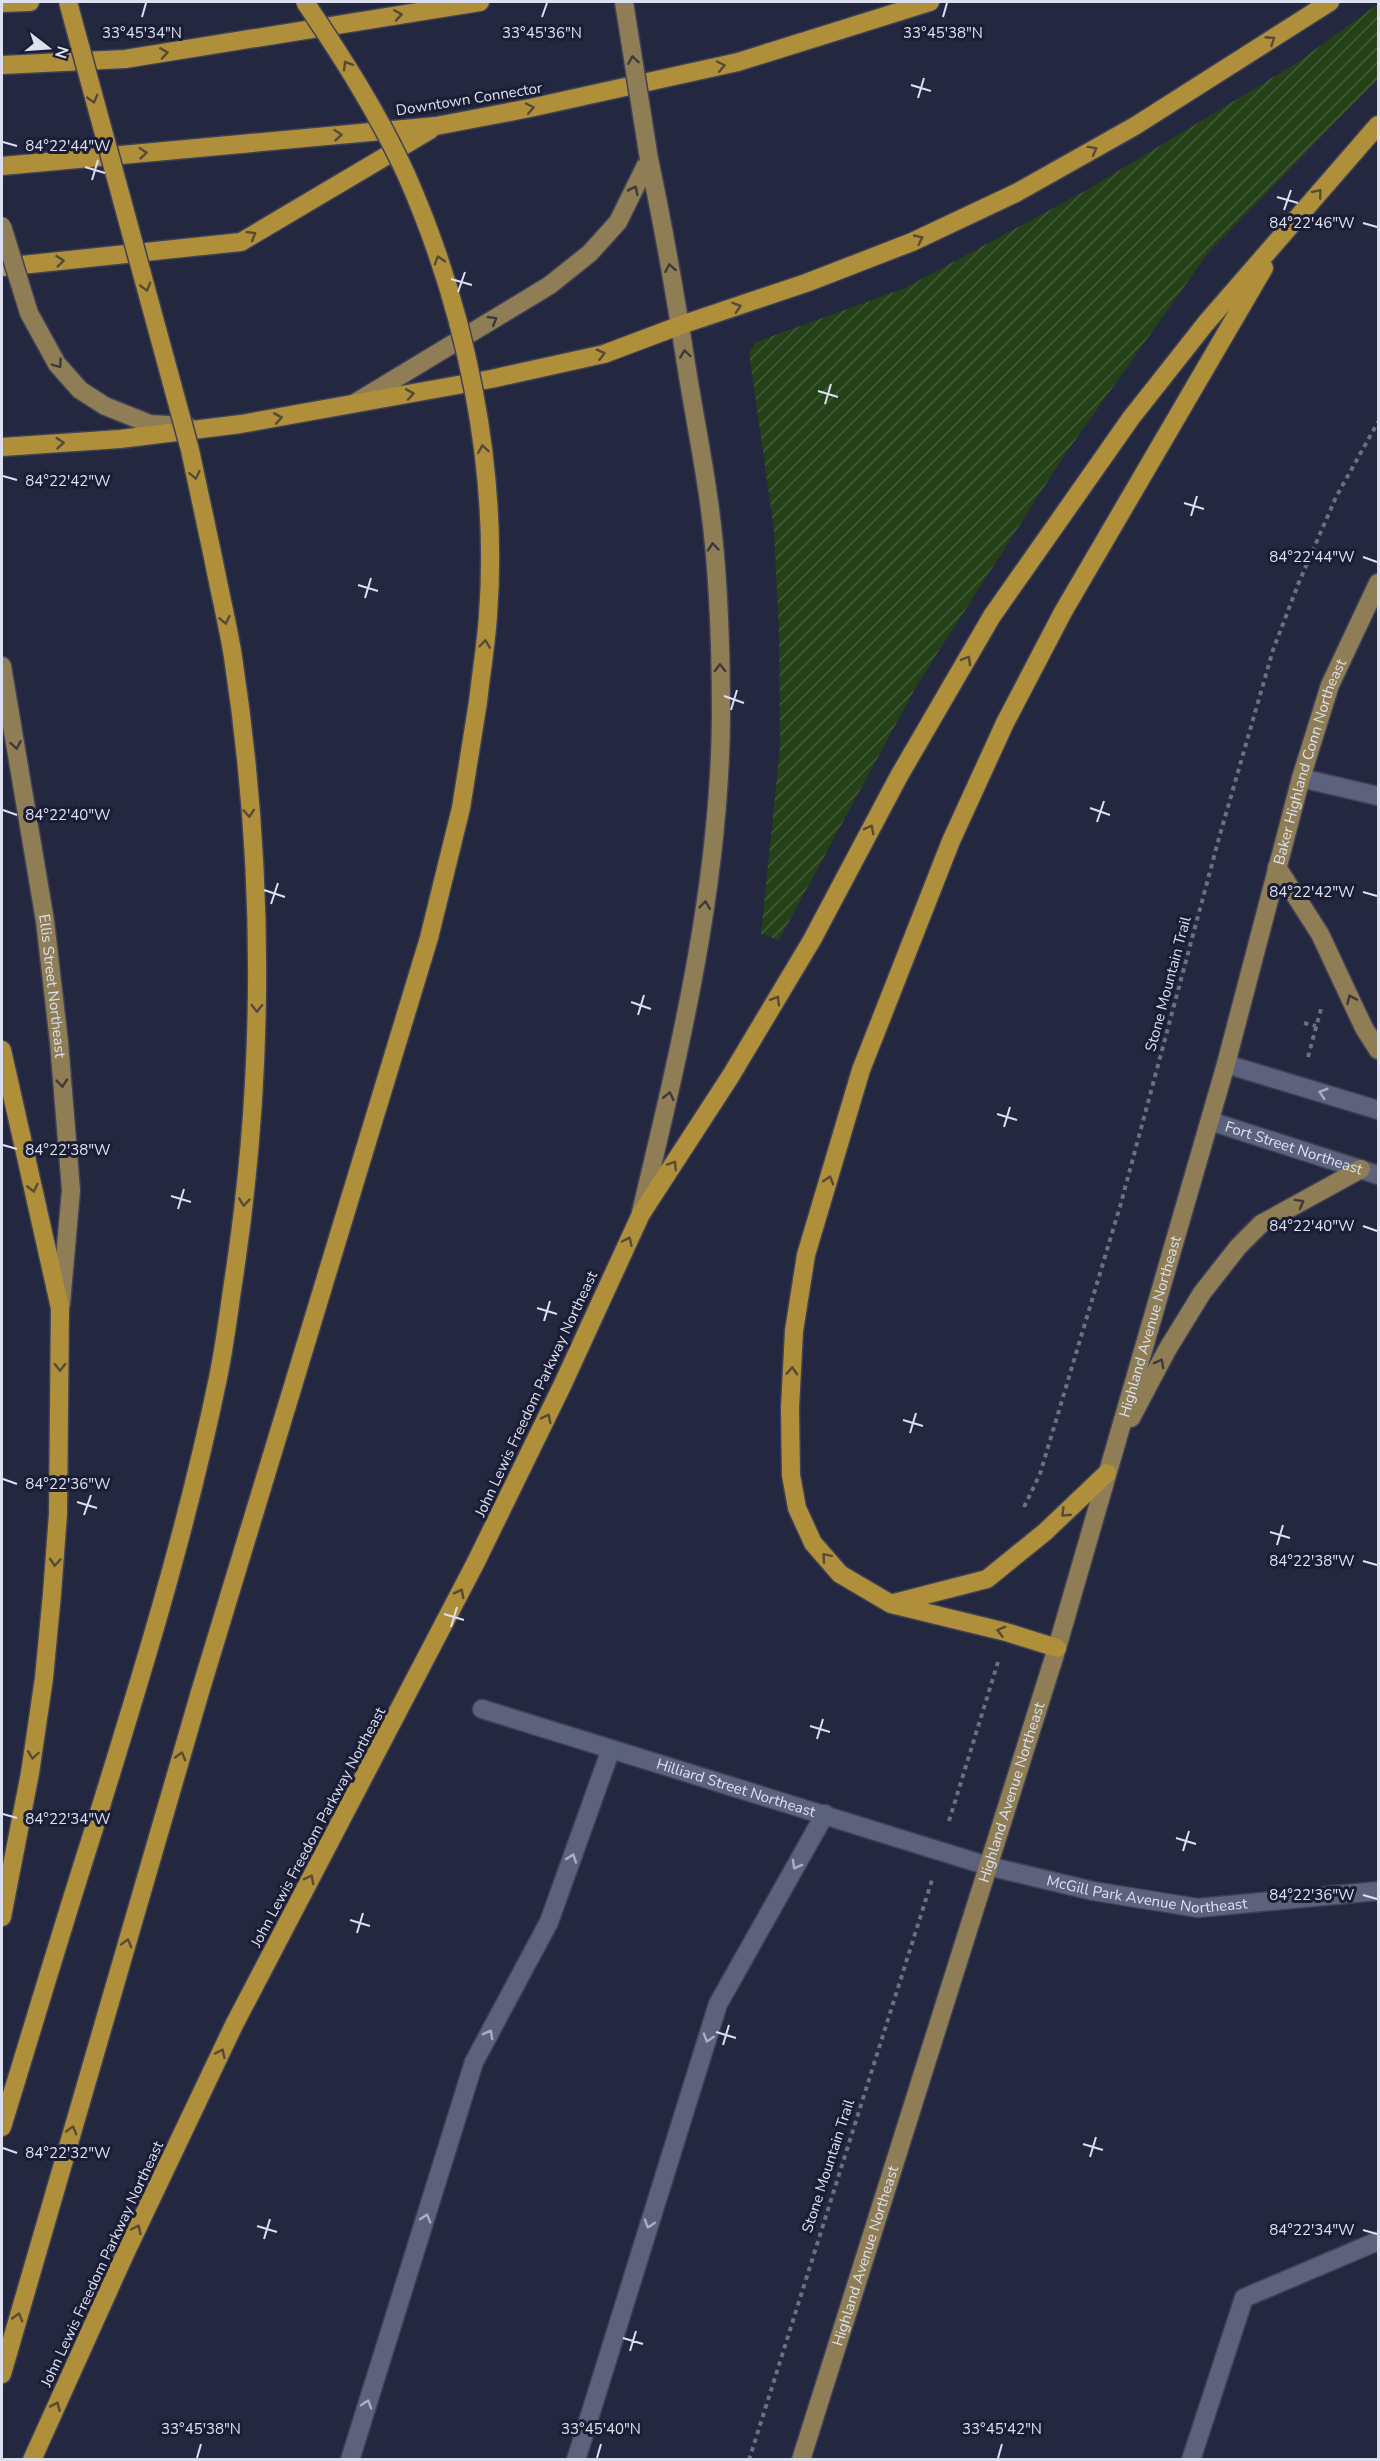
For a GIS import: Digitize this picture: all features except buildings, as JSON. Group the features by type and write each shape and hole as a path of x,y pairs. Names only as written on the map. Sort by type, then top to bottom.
{"highway":[{"path":"2,3 30,2"},
{"path":"2,2127 141,1680 183,1531 219,1374 240,1239 254,1082 257,1015 255,887 243,736 232,654 187,439 68,2"},
{"path":"2,2374 200,1692 429,938 461,808 478,702 488,615 489,539 485,465 473,390 456,315 432,237 405,172 364,94 304,2"},
{"path":"2,65 125,59 480,2"},
{"name":"Downtown Connector","path":"2,166 436,126 530,108 738,62 930,2"},
{"path":"2,447 120,439 220,427 491,379 604,354 681,325 806,284 912,242 1016,193 1135,126 1330,2"},
{"path":"1057,1648 1006,1632 891,1604 840,1574 813,1543 797,1508 791,1475 790,1408 794,1331 806,1255 861,1070 951,841 1005,723 1063,612 1231,328 1281,238 1378,125"},
{"path":"2,267 241,242 436,126"},
{"name":"John Lewis Freedom Parkway Northeast","path":"32,2460 125,2254 234,2025 476,1562 562,1386 641,1214 730,1077 812,940 899,776 992,615 1131,418 1206,323 1281,238"},
{"path":"2,1050 60,1308 59,1482 52,1594 44,1678 30,1773 2,1917"},
{"path":"891,1604 987,1580 1045,1532 1107,1473"}],"main road":[{"path":"624,2 649,159 681,325 709,504 718,605 719,749 710,865 699,950 684,1032 641,1214"},
{"path":"353,404 550,285 590,253 618,222 649,159"},
{"path":"2,226 29,313 57,364 80,390 105,406 150,424 220,427"},
{"name":"Baker Highland Conn Northeast","path":"1210,1121 1301,778 1330,685 1378,582"},
{"name":"Ellis Street Northeast","path":"2,666 45,921 60,1053 71,1190 60,1308"},
{"path":"1277,867 1320,934 1364,1028 1378,1050"},
{"name":"Highland Avenue Northeast","path":"801,2460 1057,1648 1210,1121"},
{"path":"1114,1452 1167,1350 1202,1293 1238,1247 1261,1224 1361,1169"}],"street":[{"path":"1301,778 1378,796"},
{"path":"1226,1064 1378,1110"},
{"name":"Fort Street Northeast","path":"1210,1121 1378,1175"},
{"name":"Hilliard Street Northeast","path":"482,1709 988,1866"},
{"path":"350,2460 474,2062 549,1922 611,1749"},
{"path":"576,2460 718,2004 825,1814"},
{"name":"McGill Park Avenue Northeast","path":"988,1866 1093,1891 1198,1908 1378,1891"},
{"path":"1191,2460 1244,2298 1378,2241"}],"path":[{"name":"Stone Mountain Trail","path":"1021,1513 1040,1474 1121,1203 1219,838 1273,650 1299,582 1336,497 1378,422"},
{"path":"1304,1023 1316,1026 1306,1064"},
{"path":"951,1812 998,1660"},
{"name":"Stone Mountain Trail","path":"749,2460 931,1881"}],"green space":[{"path":"1378,4 1378,79 1208,253 1064,456 917,685 779,940 761,934 780,747 779,633 774,530 749,353 756,342 905,288 1085,191 1295,64"}]}
